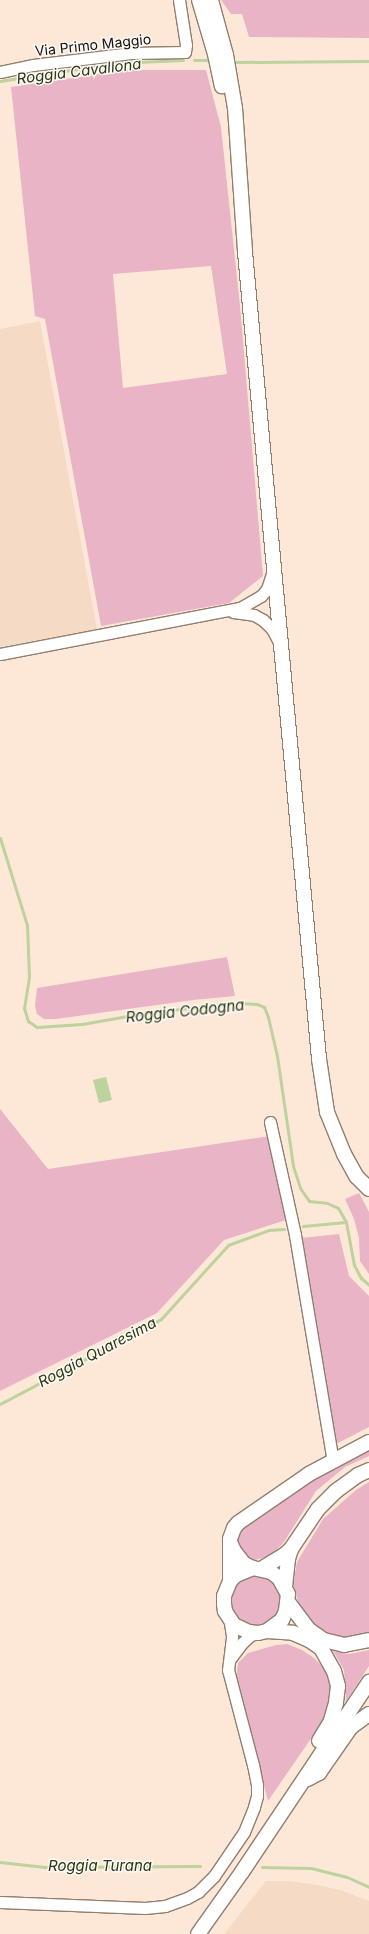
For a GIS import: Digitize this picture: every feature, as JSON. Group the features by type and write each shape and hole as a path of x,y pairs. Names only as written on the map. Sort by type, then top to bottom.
{"main road":[{"path":"199,0 215,54 238,157"},
{"path":"211,0 222,41 235,108 238,157 319,1059 327,1112 344,1154 358,1177 369,1189"},
{"path":"301,1784 307,1764 331,1721 336,1703 338,1686 334,1671 321,1648 309,1640 293,1633 263,1632 242,1629 229,1618 225,1611 224,1596 230,1581 230,1542 234,1528 242,1519 295,1483 369,1442"},
{"path":"230,1581 236,1575 257,1568 283,1556 291,1549 326,1500 358,1475 369,1470"},
{"path":"230,1542 244,1564 271,1572 279,1578 285,1587"},
{"path":"291,1549 288,1559 285,1587 288,1602 308,1630 324,1640 344,1645 369,1640"},
{"path":"263,1632 282,1620 288,1602"},
{"path":"198,1934 369,1682"},
{"path":"301,1784 319,1773 351,1727 369,1714"}],"street":[{"name":"Via Primo Maggio","path":"0,72 33,66 131,53 185,52 186,45 179,0"},
{"path":"0,654 229,611 247,605 261,596 271,578 274,564"},
{"path":"229,611 254,615 263,620 272,629 282,647"},
{"path":"270,1122 295,1235 333,1461"},
{"path":"0,1902 153,1908 177,1903 198,1892 214,1876 244,1832 257,1796 256,1775 228,1670 232,1636 229,1618"},
{"path":"230,1660 242,1643 251,1635 263,1632"}],"shaded area":[{"path":"221,0 369,0 369,38 249,37 242,14 231,14"},
{"path":"128,70 206,70 221,127 240,306 263,576 229,603 101,626 45,319 35,316 11,87","holes":["211,266 227,374 123,388 113,274"]},
{"path":"40,321 97,629 0,647 0,329"},
{"path":"227,957 235,996 193,1000 56,1019 44,1019 37,1014 35,1006 37,988"},
{"path":"106,1077 112,1100 99,1103 93,1080"},
{"path":"0,1109 48,1169 270,1136 286,1220 224,1240 157,1313 0,1391"},
{"path":"359,1193 369,1212 369,1274 360,1261 359,1238 354,1219 345,1199"},
{"path":"339,1234 349,1276 369,1296 369,1427 334,1445 301,1238"},
{"path":"369,1450 369,1456 345,1467 316,1491 284,1542 272,1555 255,1560 248,1559 238,1546 238,1538 242,1529 287,1495 314,1478"},
{"path":"369,1482 369,1635 353,1639 332,1636 314,1629 301,1612 293,1584 297,1562 323,1519 356,1490"},
{"path":"251,1576 261,1576 274,1583 281,1596 281,1606 274,1619 261,1626 251,1626 242,1622 235,1615 231,1606 231,1596 235,1587 242,1580"},
{"path":"287,1644 302,1650 314,1658 326,1670 332,1691 328,1714 268,1801 236,1679 238,1663 248,1653 276,1645"},
{"path":"369,1650 369,1666 346,1701 344,1670 333,1651 349,1654"},
{"path":"266,1881 290,1881 318,1885 343,1891 369,1901 369,1934 224,1934"}],"waterway":[{"name":"Roggia Cavallona","path":"0,81 116,63 183,60"},
{"name":"Roggia Cavallona","path":"194,60 209,60"},
{"name":"Roggia Cavallona","path":"236,62 369,61"},
{"name":"Roggia Codogna","path":"0,838 27,925 29,977 24,1008 28,1021 37,1027 82,1024 150,1012 241,1003 257,1004 264,1007 268,1017 277,1056 293,1166 300,1188 309,1201 327,1203 338,1208 346,1222 354,1265 361,1278 369,1285"},
{"name":"Roggia Quaresima","path":"303,1226 346,1222"},
{"name":"Roggia Quaresima","path":"0,1404 161,1319 228,1245 269,1230 284,1229"},
{"name":"Roggia Turana","path":"0,1862 45,1867 200,1866"},
{"name":"Roggia Turana","path":"262,1867 311,1868 347,1877 369,1887"}]}
